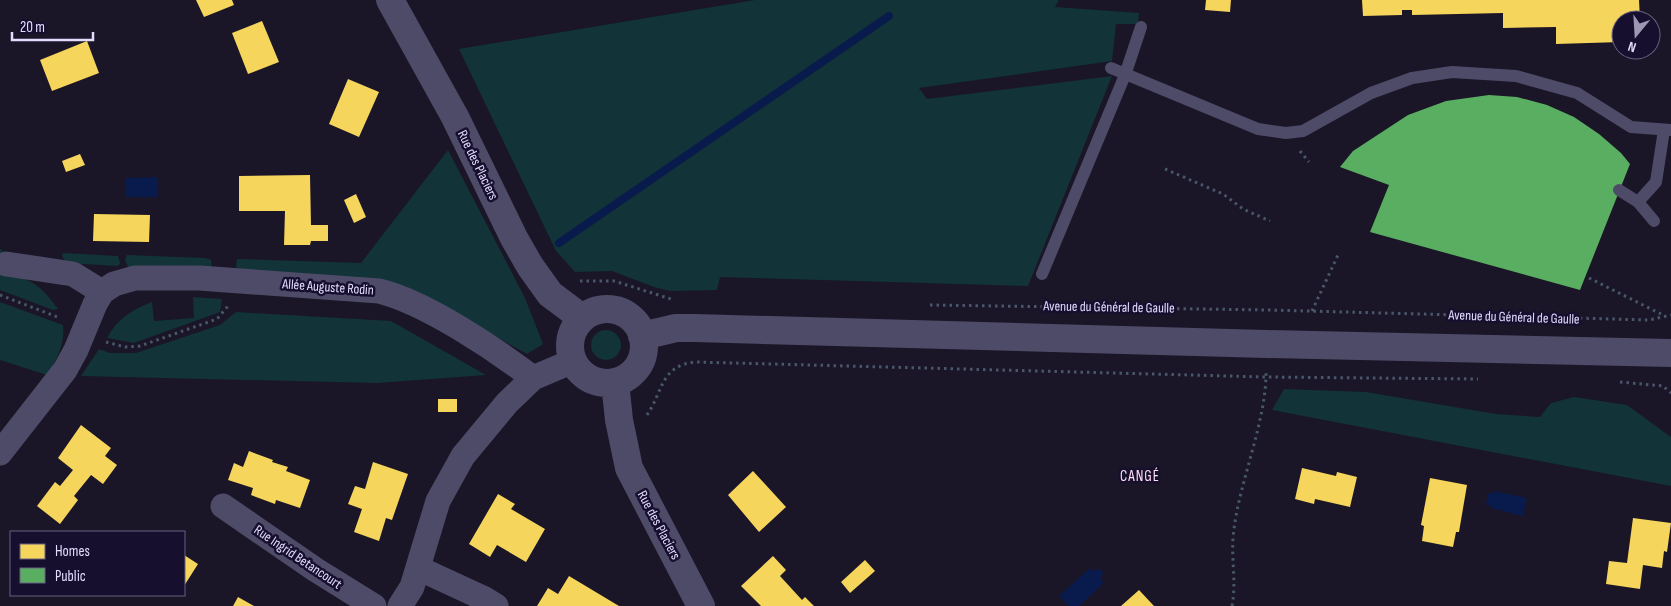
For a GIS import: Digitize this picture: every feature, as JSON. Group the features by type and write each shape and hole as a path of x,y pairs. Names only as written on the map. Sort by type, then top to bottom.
{"street":[{"name":"Rue des Placiers","path":"390,0 455,117 514,238 539,280 556,299 582,318"},
{"path":"0,453 64,370 85,331 102,292 73,274 52,269 6,264"},
{"name":"Allée Auguste Rodin","path":"102,292 114,284 136,278 199,278 379,291 410,302 480,342 533,378"},
{"path":"604,309 617,311 628,316 637,324 642,336 644,351 639,365 628,376 614,382 598,382 583,374 573,361 570,350 570,338 582,318 592,312 604,309"},
{"path":"642,336 676,328 695,328 1286,345 1671,352"},
{"path":"400,606 412,587 438,501 449,478 480,434 506,403 533,378 573,361"},
{"name":"Rue des Placiers","path":"614,382 619,420 629,468 701,606"},
{"name":"Rue Ingrid Betancourt","path":"223,506 316,570 374,606"},
{"path":"418,568 496,606"}],"lane":[{"path":"1042,274 1125,74 1141,27"},
{"path":"1110,68 1258,129 1286,133 1304,132 1372,93 1412,78 1452,72 1516,76 1577,93 1630,127 1668,130 1656,182 1638,202"},
{"path":"1620,190 1638,202 1654,221"}],"path":[{"path":"1165,169 1224,194 1243,209 1270,221"},
{"path":"1312,311 1338,255"},
{"path":"1589,278 1666,316"},
{"path":"556,299 579,281 586,280 614,281 644,293 678,300"},
{"path":"0,295 56,316 111,345 140,346 217,319 233,304"},
{"name":"Avenue du Général de Gaulle","path":"922,304 1312,311 1649,320 1671,315"},
{"path":"619,420 647,415 668,372 683,364 695,362 1266,378 1483,379"},
{"path":"1232,606 1235,592 1233,530 1266,378"},
{"path":"1611,381 1663,386 1671,394"}],"green space":[{"path":"755,0 1059,0 1055,7 1139,13 1138,24 1116,24 1112,61 919,88 927,99 1112,76 1028,286 720,277 717,290 670,291 612,271 575,272 556,251 459,49"},
{"path":"448,150 525,298 543,344 527,354 405,286 239,274 236,266 237,259 361,263"},
{"path":"0,249 3,251 1,272 20,277 34,284 46,294 58,309 53,310 0,290"},
{"path":"63,253 118,256 120,263 118,266 66,263 62,256"},
{"path":"127,255 205,258 211,260 212,269 128,267 125,260"},
{"path":"193,297 222,299 220,312 134,343 107,338 116,325 126,316 152,302 154,321 194,318"},
{"path":"0,302 63,325 63,339 60,352 47,375 0,360"},
{"path":"236,312 391,321 486,375 377,383 81,376 99,349 110,353 136,353 220,325"},
{"path":"606,330 617,334 621,345 617,356 606,360 595,356 591,345 595,334"},
{"path":"1284,389 1366,392 1496,414 1540,417 1551,403 1574,397 1627,405 1671,437 1671,486 1272,410"}],"water":[{"path":"158,177 158,197 126,197 126,178"},
{"path":"1494,491 1527,498 1523,516 1486,505 1488,493 1493,494"},
{"path":"1090,568 1092,571 1100,569 1103,573 1101,580 1104,583 1079,606 1069,606 1059,596"}],"building: Homes":[{"path":"196,0 232,0 234,5 204,17"},
{"path":"1206,0 1231,0 1230,12 1205,10"},
{"path":"1362,0 1639,0 1640,10 1611,10 1611,42 1556,44 1556,27 1503,28 1503,13 1412,15 1412,10 1402,10 1402,15 1363,16"},
{"path":"262,21 279,62 248,74 232,33"},
{"path":"87,41 99,73 52,91 40,60"},
{"path":"348,79 379,92 359,137 329,124"},
{"path":"80,154 85,165 66,172 62,161"},
{"path":"310,175 311,225 328,225 328,241 311,241 310,245 284,245 285,211 239,211 239,176"},
{"path":"356,194 366,217 354,223 344,200"},
{"path":"94,214 150,215 149,242 93,241"},
{"path":"438,399 457,399 457,412 438,412"},
{"path":"81,425 111,448 105,456 117,465 103,484 91,475 74,496 78,500 60,524 37,506 55,482 60,486 73,470 58,458"},
{"path":"249,451 288,467 286,471 310,480 300,508 276,500 275,504 251,495 253,488 228,480 234,463 243,467"},
{"path":"373,462 408,474 392,520 386,518 379,541 354,532 362,509 348,504 355,486 365,489"},
{"path":"1302,468 1336,476 1337,472 1357,477 1350,507 1315,499 1314,504 1295,499"},
{"path":"753,471 786,507 759,532 728,495"},
{"path":"1430,478 1467,485 1459,532 1456,532 1453,547 1422,541 1424,526 1421,525"},
{"path":"498,494 515,504 511,509 545,529 526,562 497,545 490,557 469,544"},
{"path":"1633,518 1671,523 1667,552 1664,551 1662,568 1643,565 1640,589 1606,584 1609,561 1627,563"},
{"path":"185,556 198,564 185,584"},
{"path":"773,556 786,570 780,576 802,600 805,597 814,606 761,606 741,586"},
{"path":"865,560 875,571 850,593 841,582"},
{"path":"569,576 619,606 537,606 548,588 558,594"},
{"path":"1139,590 1154,606 1121,606"},
{"path":"238,597 254,606 233,606"}],"building: Public":[{"path":"1489,95 1517,97 1547,105 1574,117 1599,134 1621,153 1630,164 1580,290 1370,232 1389,185 1340,167 1353,151 1408,115 1446,101"}],"waterway":[{"path":"559,243 889,16"}],"district":[{"name":"CANGÉ","path":"1140,476"}]}
